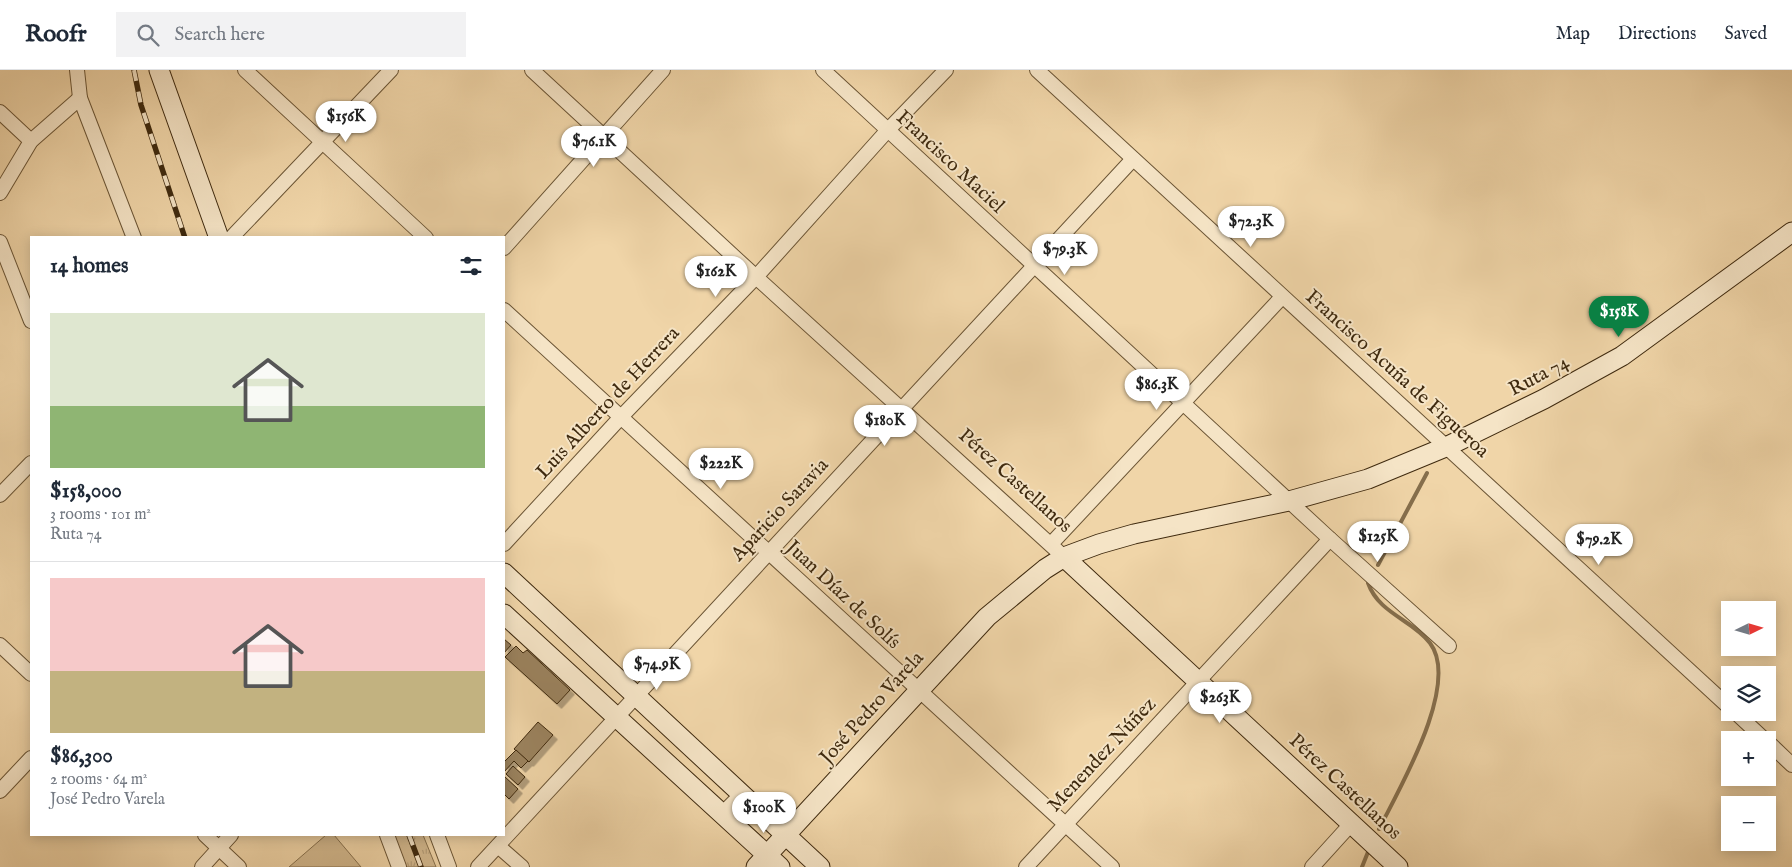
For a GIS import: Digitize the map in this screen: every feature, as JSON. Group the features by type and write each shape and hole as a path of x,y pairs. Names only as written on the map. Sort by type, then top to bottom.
{"street":[{"path":"76,70 80,98 133,236"},
{"path":"159,70 219,236"},
{"path":"245,70 424,236"},
{"path":"233,236 391,70"},
{"name":"Pérez Castellanos","path":"532,70 756,277 1058,550 1398,867"},
{"path":"505,247 663,70"},
{"name":"Francisco Maciel","path":"823,70 1183,404 1449,646"},
{"name":"Luis Alberto de Herrera","path":"505,543 620,418 756,277 887,131 946,70"},
{"name":"Francisco Acuña de Figueroa","path":"1037,70 1448,446 1721,700"},
{"path":"0,192 32,141 80,98"},
{"path":"0,112 32,141"},
{"name":"Aparicio Saravia","path":"478,867 1133,159"},
{"name":"Ruta 74","path":"1289,501 1368,479 1448,446 1544,400 1622,356 1792,232"},
{"path":"0,242 27,295 30,314"},
{"path":"1058,550 1183,404 1282,296"},
{"name":"Juan Díaz de Solís","path":"505,311 1112,867"},
{"path":"0,495 30,464"},
{"name":"José Pedro Varela","path":"768,863 786,835 986,617 1024,584 1058,550 1289,501"},
{"name":"Menendez Núñez","path":"1026,867 1330,539"},
{"path":"505,574 820,867"},
{"path":"505,615 728,818 768,863"},
{"path":"0,646 30,673"},
{"path":"1745,721 1755,731"},
{"path":"1776,750 1792,765"},
{"path":"0,791 30,759"},
{"path":"728,818 728,808 736,800 747,798"},
{"path":"1312,867 1351,824"},
{"path":"206,836 239,867"},
{"path":"202,867 230,836"},
{"path":"387,836 399,867"},
{"path":"437,836 449,867"},
{"path":"498,846 522,867"}],"green space":[{"path":"325,836 335,836 361,867 289,867"},
{"path":"394,836 423,836 436,867 406,867"}],"building":[{"path":"505,640 511,645 505,652"},
{"path":"516,646 523,653 527,650 570,690 557,704 505,657"},
{"path":"538,722 553,735 529,762 514,749"},
{"path":"516,750 528,761 521,768 514,761 505,771 505,761"},
{"path":"513,766 525,777 518,785 506,774"},
{"path":"505,777 518,789 509,799 505,795"}],"waterway":[{"path":"1378,565 1427,473"},
{"path":"1368,583 1373,594 1388,610 1423,635 1430,643 1438,661 1438,684 1433,709 1424,736 1379,829"},
{"path":"1362,867 1368,852"}],"railway":[{"path":"134,70 141,105 184,236"},
{"path":"409,836 421,867"}]}
